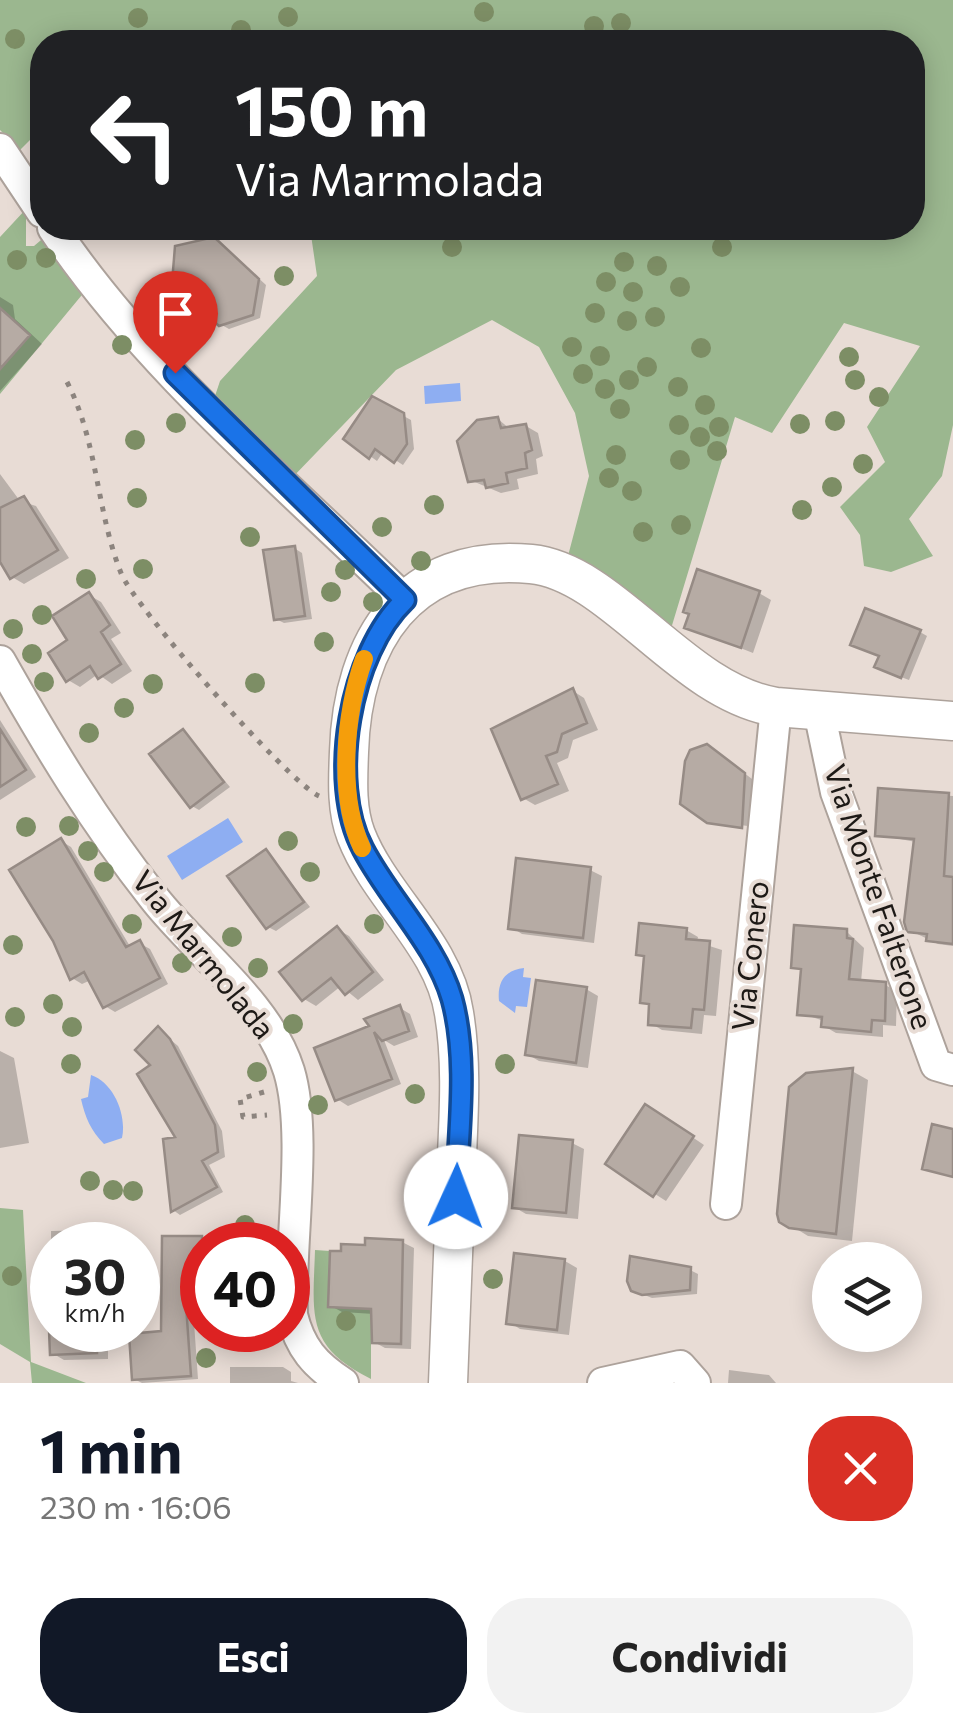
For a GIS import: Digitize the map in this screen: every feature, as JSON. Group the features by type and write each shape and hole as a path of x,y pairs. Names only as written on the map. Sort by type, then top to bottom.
{"street":[{"path":"0,149 30,194"},
{"path":"61,240 87,279 197,396 405,600"},
{"path":"448,1383 460,1092 454,1010 434,961 362,847 350,806 350,736 357,682 372,643 405,600 451,573 476,566 519,563 550,567 584,585 737,697 776,707 953,721"},
{"name":"Via Marmolada","path":"0,661 74,792 157,902 274,1038 288,1067 295,1127 292,1315 307,1353 343,1383"},
{"name":"Via Conero","path":"726,1204 776,707"},
{"name":"Via Monte Falterone","path":"819,711 836,792 936,1065 953,1070"},
{"path":"603,1383 680,1366 695,1383"}],"path":[{"path":"67,382 86,418 122,577 277,763 313,794 350,806"},
{"path":"274,1115 242,1117 240,1098 276,1089"}],"green space":[{"path":"0,0 953,0 953,425 942,476 909,519 933,556 891,572 864,566 860,535 840,507 885,462 867,427 920,346 844,323 772,433 735,417 670,632 568,556 589,476 575,413 539,347 492,320 396,370 290,480 212,405 220,381 317,276 312,240 925,240 925,30 30,30 30,140 20,150 0,130"},
{"path":"26,209 26,246 51,240 86,290 0,394 0,237"},
{"path":"0,1208 23,1210 31,1362 86,1383 32,1383 30,1362 0,1344"},
{"path":"315,1250 330,1251 328,1307 371,1309 371,1379 350,1367 324,1341 314,1311"}],"water":[{"path":"460,383 461,401 425,404 424,386"},
{"path":"228,818 243,842 182,880 167,856"},
{"path":"524,968 523,977 531,978 527,1007 516,1006 515,1013 499,1001 499,988 507,974"},
{"path":"91,1075 112,1092 122,1120 122,1138 104,1144 89,1123 81,1099 88,1097"}],"building":[{"path":"217,240 259,279 253,315 219,326 172,283 175,246"},
{"path":"0,308 30,335 0,369"},
{"path":"372,396 404,413 407,444 394,463 375,449 369,459 343,439"},
{"path":"498,417 501,428 526,424 532,450 525,453 527,468 506,473 508,483 486,488 484,480 468,482 457,441 477,420"},
{"path":"24,496 58,550 10,579 0,562 0,508"},
{"path":"295,546 305,616 274,620 263,550"},
{"path":"697,569 760,591 741,648 684,628 689,614 683,612"},
{"path":"89,592 110,625 101,632 121,664 98,679 90,666 66,682 48,653 67,640 52,616"},
{"path":"865,608 921,630 901,678 874,667 879,656 850,645"},
{"path":"573,688 587,723 562,734 557,752 546,756 558,784 521,800 491,729"},
{"path":"0,729 26,770 0,787"},
{"path":"183,729 224,782 190,808 149,754"},
{"path":"707,744 745,773 742,828 707,823 680,804 685,761 690,750"},
{"path":"878,788 949,793 944,876 953,877 953,944 926,941 927,934 907,932 904,922 914,839 875,836"},
{"path":"61,838 126,947 140,940 160,978 103,1008 84,972 70,980 53,941 9,870"},
{"path":"266,849 304,902 266,929 227,876"},
{"path":"516,858 591,867 583,938 508,929"},
{"path":"639,923 687,928 686,939 710,941 704,1010 693,1009 691,1028 648,1025 649,1004 640,1003 644,956 636,955"},
{"path":"794,925 847,929 847,938 853,939 849,979 886,982 885,1021 872,1020 871,1032 821,1027 822,1017 797,1015 801,969 791,968"},
{"path":"337,926 373,972 345,995 331,978 302,1001 279,972"},
{"path":"536,980 587,987 576,1063 525,1055"},
{"path":"400,1005 409,1031 382,1041 374,1032 392,1079 335,1101 314,1048 369,1026 364,1019"},
{"path":"158,1026 170,1039 215,1125 218,1152 202,1161 217,1187 171,1212 163,1139 175,1137 137,1074 150,1065 135,1050"},
{"path":"853,1068 836,1234 789,1228 779,1222 777,1214 789,1087 806,1073"},
{"path":"645,1104 694,1136 653,1197 605,1164"},
{"path":"932,1124 953,1129 953,1177 922,1169"},
{"path":"519,1135 573,1140 566,1213 512,1208"},
{"path":"162,1236 180,1236 180,1352 189,1352 191,1376 132,1380 130,1352 160,1352"},
{"path":"365,1238 403,1240 401,1344 372,1343 371,1309 328,1307 330,1251 341,1251 341,1244 365,1245"},
{"path":"514,1253 565,1259 557,1330 506,1324"},
{"path":"630,1256 691,1267 690,1290 642,1295 631,1291 627,1281"},
{"path":"50,1352 97,1352 97,1353"}],"slow traffic":[{"path":"362,848 352,819 349,776 354,698 364,659"}],"route":[{"path":"175,373 405,600 372,643 357,682 350,736 350,806 362,847 434,961 452,1000 460,1092 456,1197"}]}
